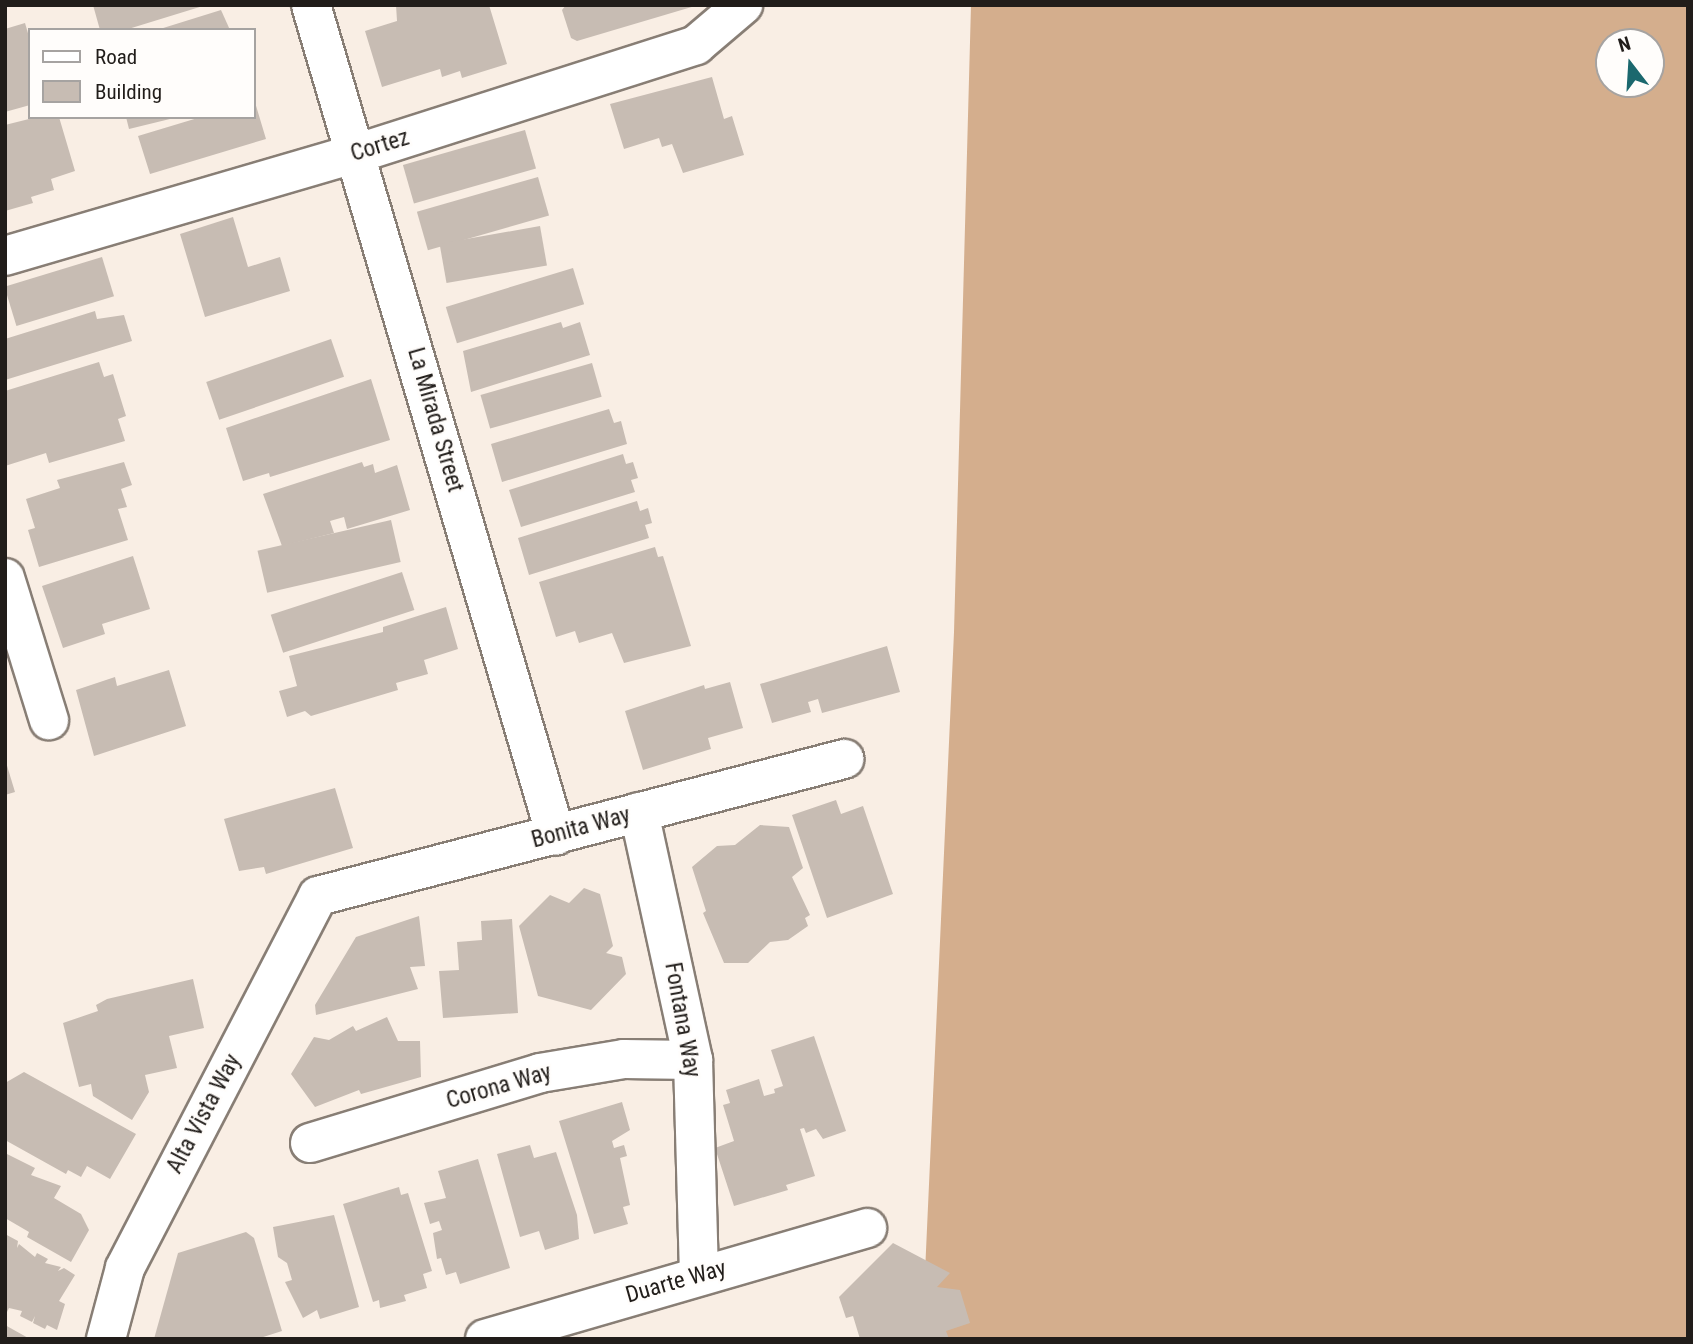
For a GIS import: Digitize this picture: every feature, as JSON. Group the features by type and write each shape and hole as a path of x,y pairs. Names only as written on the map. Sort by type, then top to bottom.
{"street":[{"name":"La Mirada Street","path":"311,5 358,153 556,836"},
{"name":"Cortez","path":"5,256 358,153 696,45 742,7"},
{"path":"5,578 49,720"},
{"name":"Bonita Way","path":"318,896 844,759"},
{"name":"Fontana Way","path":"639,812 693,1060 699,1274"},
{"name":"Alta Vista Way","path":"106,1339 125,1268 318,896"},
{"name":"Corona Way","path":"310,1143 540,1073 624,1059 693,1060"},
{"name":"Duarte Way","path":"485,1339 699,1274 867,1228"}],"shaded area":[{"path":"971,5 1688,5 1688,1339 922,1339 954,632"}],"building":[{"path":"93,5 203,5 132,28 99,28"},
{"path":"396,5 489,5 507,64 462,78 460,71 442,77 440,69 382,87 365,31 397,21"},
{"path":"566,5 695,6 577,41 571,38 562,10"},
{"path":"221,10 229,28 163,28"},
{"path":"25,23 28,33 28,106 5,112 5,29"},
{"path":"712,77 724,119 732,116 744,155 683,173 672,144 662,147 659,138 624,149 610,104"},
{"path":"256,106 266,139 150,174 138,136 194,119 256,119"},
{"path":"29,119 60,119 75,171 51,179 54,190 31,197 33,203 5,211 5,125"},
{"path":"126,119 170,119 129,129"},
{"path":"525,130 536,168 414,203 403,165"},
{"path":"538,177 549,215 428,250 417,212"},
{"path":"233,217 248,267 280,257 290,291 205,317 180,234"},
{"path":"540,226 547,265 446,283 440,244"},
{"path":"102,257 114,296 16,326 5,287"},
{"path":"573,268 584,304 457,343 446,307"},
{"path":"95,311 97,319 124,315 132,341 5,380 5,339"},
{"path":"561,322 563,328 580,322 590,355 471,392 463,351"},
{"path":"331,339 344,377 219,420 206,382"},
{"path":"99,362 104,377 113,374 126,416 118,419 125,441 49,463 46,453 5,466 5,391"},
{"path":"592,363 602,397 490,429 480,395"},
{"path":"371,379 390,440 270,477 269,473 243,481 226,428"},
{"path":"609,409 614,423 621,421 627,444 502,482 491,444"},
{"path":"623,454 626,464 633,462 638,478 631,480 635,492 521,527 509,490"},
{"path":"124,462 132,485 121,489 127,507 118,509 128,540 39,567 28,530 35,528 26,499 60,488 57,480"},
{"path":"362,462 364,467 373,464 375,473 397,465 410,510 347,529 344,517 330,521 334,533 282,546 263,494"},
{"path":"637,501 640,511 648,508 652,523 645,525 649,538 529,575 518,538"},
{"path":"391,520 401,562 267,593 258,551"},
{"path":"655,547 658,557 663,556 691,646 624,663 612,633 579,643 575,631 556,637 539,582"},
{"path":"133,556 150,609 102,624 105,634 63,648 42,586"},
{"path":"402,572 414,610 283,653 271,615"},
{"path":"446,607 458,649 424,660 428,674 396,683 398,690 311,716 305,711 287,717 279,691 297,686 289,656 383,632 383,627"},
{"path":"887,646 900,692 822,713 818,699 808,702 811,712 772,723 760,684"},
{"path":"169,670 186,726 94,756 76,690 115,677 117,686"},
{"path":"730,682 743,728 708,738 711,749 643,770 625,711 704,685 705,689"},
{"path":"5,759 15,792 5,795"},
{"path":"335,788 353,848 266,874 264,867 239,871 224,819"},
{"path":"836,800 841,814 863,806 893,894 827,918 792,815"},
{"path":"760,825 789,827 803,868 792,877 810,915 805,918 808,926 788,940 770,942 748,963 724,963 703,913 706,911 692,867 717,846 735,845"},
{"path":"584,888 600,894 613,946 606,953 622,957 626,974 591,1010 538,996 519,926 550,895 569,903"},
{"path":"419,916 425,966 410,967 418,989 316,1015 315,1005 356,937"},
{"path":"512,919 518,1013 443,1018 439,971 459,970 457,942 482,940 481,921"},
{"path":"193,979 204,1028 169,1036 177,1068 145,1075 149,1092 132,1120 93,1096 91,1084 79,1087 63,1023 98,1011 96,1005 107,999"},
{"path":"387,1017 398,1041 420,1041 421,1077 361,1094 359,1090 315,1107 291,1074 314,1037 329,1040 353,1026 356,1031"},
{"path":"814,1036 846,1131 823,1139 816,1129 806,1133 804,1128 800,1129 815,1176 786,1185 788,1190 734,1206 715,1148 734,1141 723,1105 730,1103 726,1090 759,1079 764,1096 775,1093 774,1089 783,1086 771,1050"},
{"path":"24,1072 136,1134 110,1179 87,1166 81,1177 68,1170 66,1174 5,1140 5,1083"},
{"path":"622,1102 630,1130 612,1141 614,1148 624,1145 627,1156 620,1158 630,1205 623,1207 628,1224 594,1234 559,1121"},
{"path":"530,1145 534,1158 556,1152 577,1215 579,1239 545,1250 539,1231 520,1237 497,1154"},
{"path":"5,1153 35,1168 31,1175 61,1186 54,1198 81,1214 89,1230 71,1262 27,1237 29,1232 5,1218"},
{"path":"478,1159 510,1268 460,1284 456,1272 446,1275 441,1258 437,1259 433,1233 442,1230 439,1221 430,1224 424,1203 446,1198 438,1171"},
{"path":"399,1187 401,1195 408,1193 432,1271 423,1274 427,1288 404,1295 406,1301 380,1308 379,1300 373,1302 343,1204"},
{"path":"334,1215 359,1307 320,1319 317,1310 303,1318 285,1282 292,1280 287,1263 278,1257 273,1227"},
{"path":"246,1232 254,1238 282,1331 257,1339 154,1339 178,1253"},
{"path":"5,1234 18,1241 17,1248 19,1244 35,1257 37,1253 48,1259 45,1263 61,1267 58,1271 64,1268 75,1275 59,1301 65,1304 57,1330 47,1325 45,1329 33,1323 35,1316 32,1322 20,1316 22,1311 9,1308 5,1316"},
{"path":"893,1243 950,1273 937,1287 960,1290 970,1323 946,1331 949,1339 860,1339 853,1316 846,1318 839,1297"},
{"path":"5,1325 30,1339 5,1339"}]}
